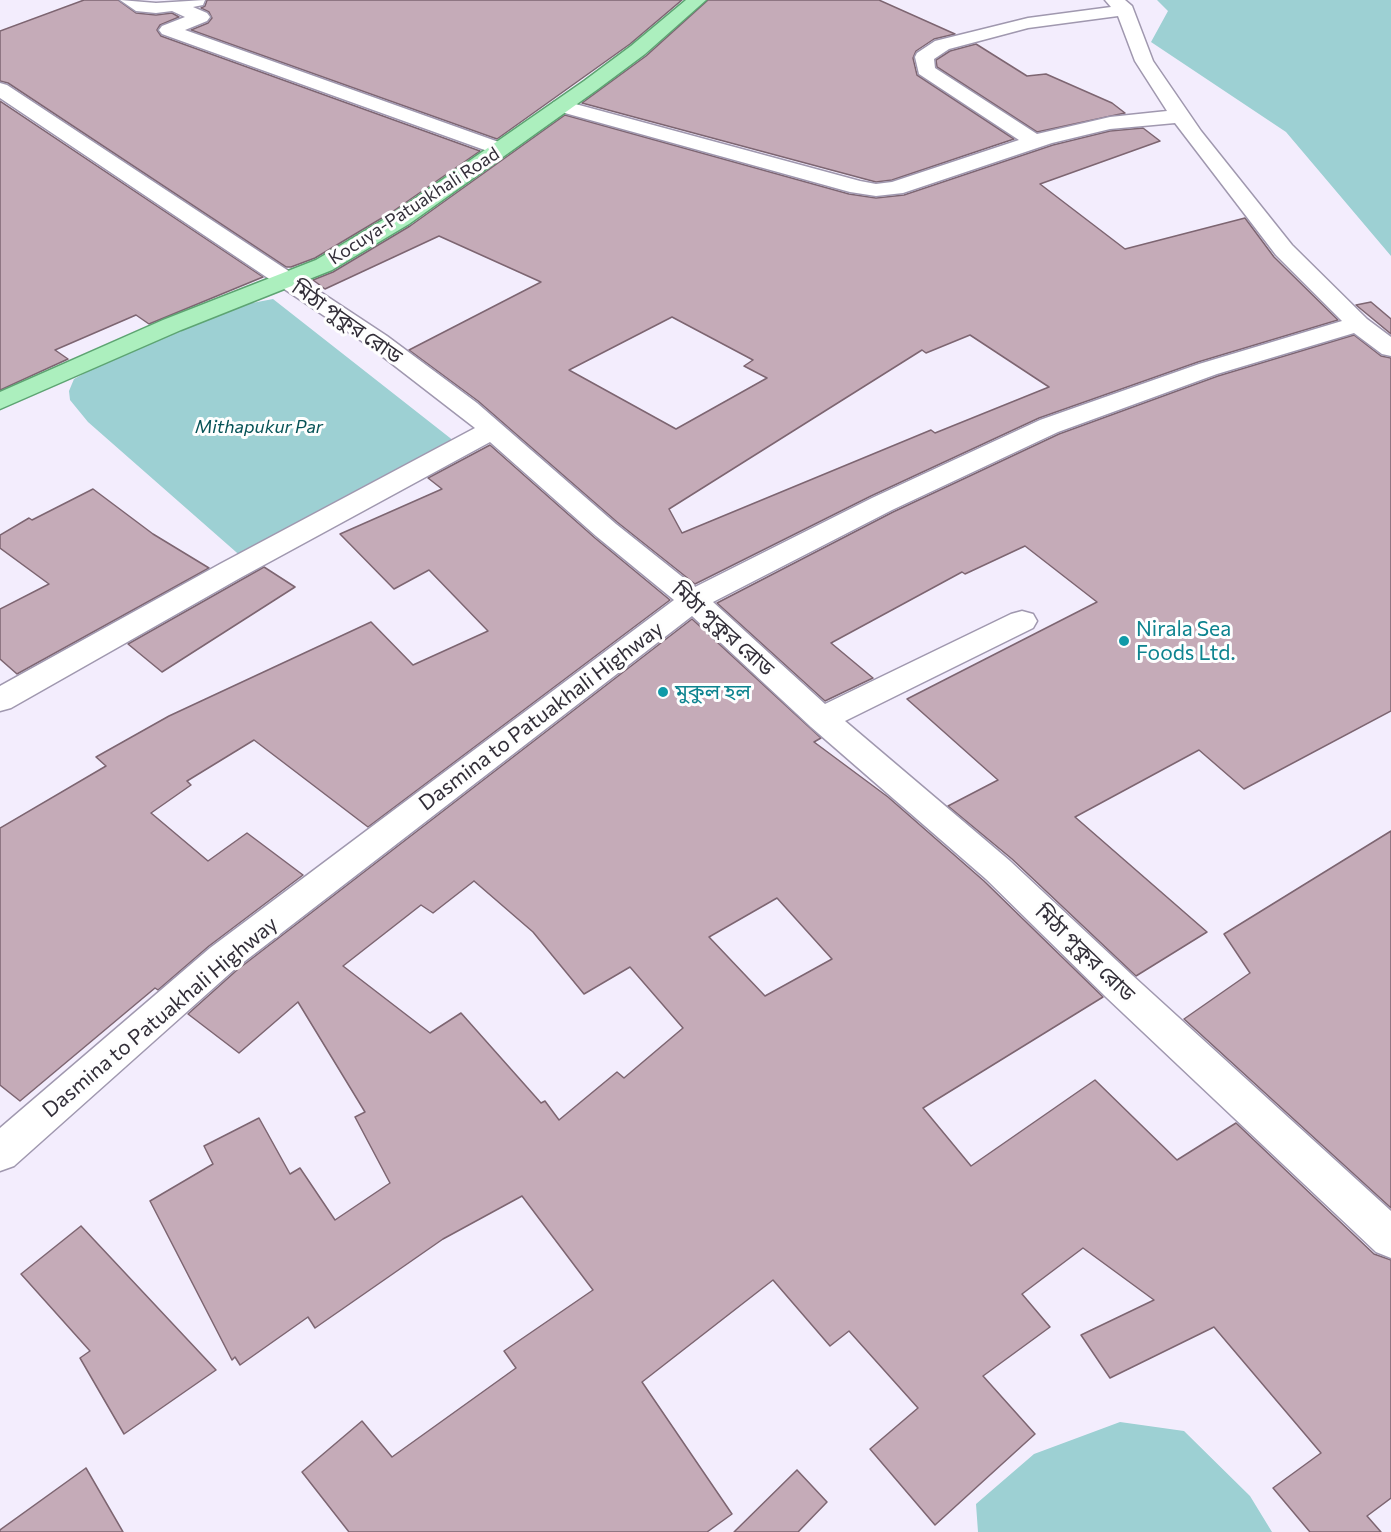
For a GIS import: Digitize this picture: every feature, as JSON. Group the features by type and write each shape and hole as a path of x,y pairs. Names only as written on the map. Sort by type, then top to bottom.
{"main road":[{"name":"Kocuya-Patuakhali Road","path":"0,401 172,326 324,266 401,219 561,106 638,50 697,0"}],"street":[{"path":"129,0 142,7 176,6 200,0"},
{"path":"1034,141 926,70 924,57 942,45 1028,23 1120,5 1144,61 1193,135 1284,250 1358,324 1391,349"},
{"path":"176,6 201,16 168,30 500,149"},
{"name":"মিঠা পুকুর রোড","path":"2,91 378,341 468,408 606,530 693,600 822,719 998,870 1119,986 1391,1238"},
{"path":"561,106 876,190 911,183 1034,141 1110,123 1180,116"},
{"name":"Dasmina to Patuakhali Highway","path":"0,1153 223,957 693,600 882,504 1049,426 1208,369 1358,324"},
{"path":"0,700 230,571 492,430"},
{"path":"822,719 1022,621"}],"water":[{"path":"1157,0 1391,0 1391,256 1286,132 1151,42 1168,11"},
{"name":"Mithapukur Par","path":"273,299 459,445 244,559 88,422 70,400 69,391 74,379 114,357 209,317 247,304"},
{"path":"1120,1422 1184,1431 1250,1496 1272,1532 978,1532 976,1504 1034,1454"}],"building":[{"path":"84,0 118,0 136,13 156,15 172,13 179,17 160,25 157,30 161,36 480,151 392,212 315,258 286,267 8,83 0,81 0,31"},
{"path":"207,0 682,0 630,44 497,139 191,30 208,23 212,18 209,12 201,8 205,6"},
{"path":"708,0 879,0 955,34 934,39 916,51 913,58 917,75 1014,139 892,180 876,182 582,103 646,56"},
{"path":"976,44 1027,76 1046,74 1112,103 1125,113 1037,132 937,67 936,60 950,51"},
{"path":"0,101 263,277 149,324 136,315 55,350 68,359 0,390"},
{"path":"565,115 849,194 876,198 904,195 1053,145 1110,131 1143,128 1160,141 1040,184 1125,249 1245,218 1274,257 1338,320 1198,362 1039,418 871,496 695,584 617,522 478,401 409,350 541,282 439,236 325,289 313,280 333,272 410,226","holes":["672,317 753,360 744,366 767,378 676,429 569,370","970,335 1049,387 935,433 931,430 682,533 669,509 922,350 926,353"]},
{"path":"1371,302 1391,319 1391,334 1356,305"},
{"path":"1354,335 1381,356 1391,358 1391,711 1244,789 1199,750 1075,817 1207,932 1136,976 1012,859 948,806 998,780 907,699 1097,602 1025,546 965,574 962,572 831,643 873,678 825,701 717,603 893,512 1059,434 1218,376"},
{"path":"490,445 595,538 670,600 368,827 254,740 187,781 191,785 151,813 208,861 247,833 303,875 209,946 158,990 155,988 20,1101 0,1085 0,828 106,766 96,757 169,716 371,622 413,665 488,631 429,570 394,589 340,534 442,489 428,478"},
{"path":"93,489 153,534 209,568 17,674 0,659 0,609 49,584 0,548 0,535 29,518 32,520"},
{"path":"264,567 295,587 162,672 128,644"},
{"path":"692,619 821,738 814,742 888,797 984,881 1103,997 923,1108 971,1166 1095,1080 1177,1160 1236,1123 1374,1254 1391,1260 1391,1498 1367,1516 1381,1532 1310,1532 1273,1488 1321,1453 1214,1327 1110,1378 1081,1335 1154,1300 1083,1248 1022,1294 1050,1327 983,1376 1035,1434 935,1525 870,1449 918,1408 849,1331 830,1346 773,1280 642,1382 732,1514 707,1532 349,1532 302,1472 362,1421 392,1457 516,1368 504,1351 593,1290 522,1196 443,1239 315,1328 308,1317 240,1365 235,1357 232,1360 150,1201 213,1164 204,1146 259,1118 290,1174 300,1168 335,1220 390,1183 355,1117 365,1112 298,1002 239,1053 188,1014 237,970","holes":["474,881 533,932 584,994 630,967 683,1028 624,1078 617,1072 559,1120 545,1101 541,1103 461,1013 430,1033 343,966 421,905 433,913","777,898 832,959 765,996 709,937"]},
{"path":"1391,831 1391,1208 1184,1019 1250,973 1224,934"},
{"path":"81,1226 216,1370 124,1434 80,1358 90,1351 21,1274"},
{"path":"86,1468 123,1532 0,1532 0,1530"},
{"path":"797,1470 827,1502 798,1532 734,1532"}],"place":[{"name":"Nirala Sea Foods Ltd.","path":"1124,641"},
{"name":"মুকুল হল","path":"663,692"}]}
